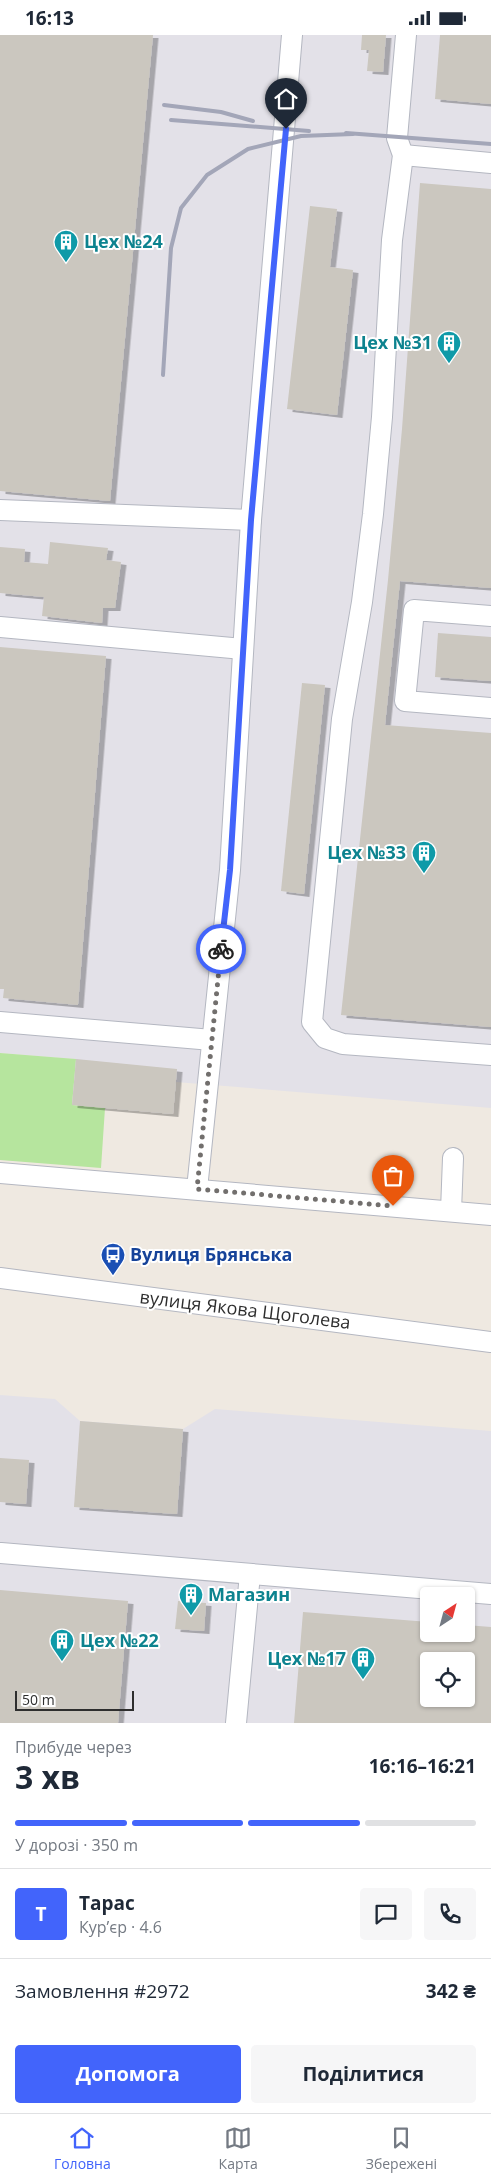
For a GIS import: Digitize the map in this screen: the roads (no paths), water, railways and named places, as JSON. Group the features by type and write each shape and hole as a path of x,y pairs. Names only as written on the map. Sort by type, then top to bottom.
{"street":[{"path":"197,1189 230,870 251,520 292,35"},
{"path":"406,35 397,138 403,155 392,240 382,417 373,514 362,602 342,719 312,1022 325,1038 343,1044 491,1055"},
{"path":"403,155 491,163"},
{"path":"0,510 251,520"},
{"path":"491,616 414,610 405,701 491,708"},
{"path":"0,627 243,649"},
{"path":"0,1022 212,1040"},
{"path":"451,1211 453,1158"},
{"path":"0,1173 491,1215"},
{"name":"вулиця Якова Щоголева","path":"0,1278 491,1342"},
{"path":"1,1553 491,1593"},
{"path":"236,1723 250,1574"}],"railway":[{"path":"164,105 221,112 253,121"},
{"path":"171,120 309,131"},
{"path":"346,133 491,144"},
{"path":"163,375 171,248 181,208 207,175 248,149 301,136 353,134"}],"place":[{"name":"Цех №24","path":"66,263"},
{"name":"Цех №31","path":"449,364"},
{"name":"Цех №33","path":"424,874"},
{"name":"Вулиця Брянська","path":"113,1276"},
{"name":"Магазин","path":"191,1616"},
{"name":"Цех №22","path":"62,1662"},
{"name":"Цех №17","path":"363,1680"}]}
